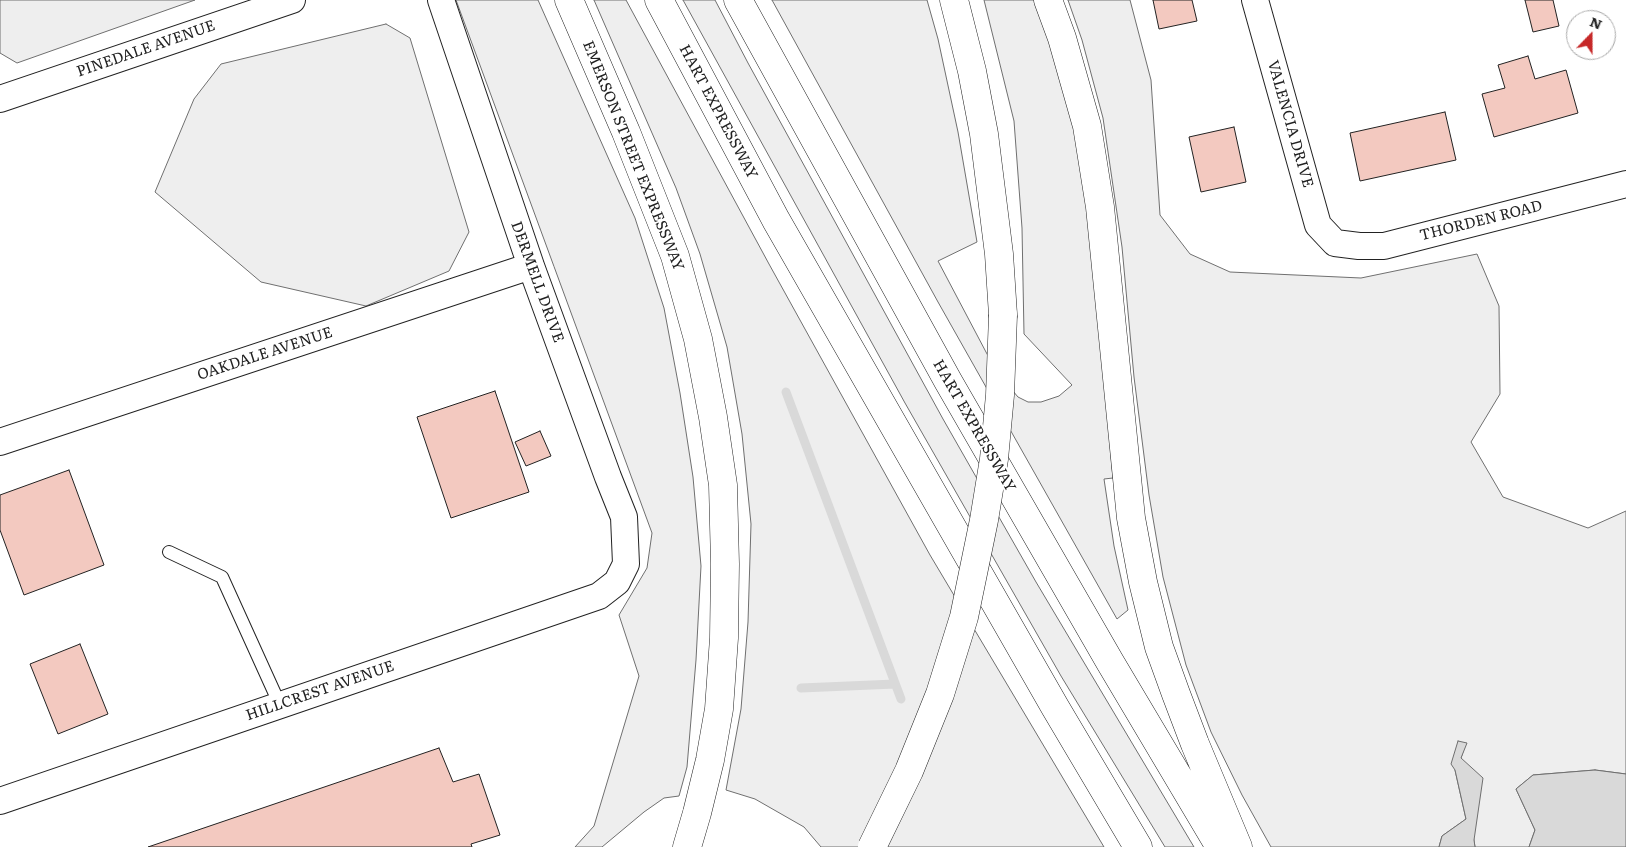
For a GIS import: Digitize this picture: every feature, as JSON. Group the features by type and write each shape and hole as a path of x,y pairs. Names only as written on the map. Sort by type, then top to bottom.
{"highway":[{"name":"EMERSON STREET EXPRESSWAY","path":"570,0 626,132 675,256 698,339 723,485 724,638 719,709 710,760 687,847"},
{"name":"HART EXPRESSWAY","path":"659,0 781,228 1055,707 1138,847"},
{"name":"HART EXPRESSWAY","path":"738,0 948,381 1110,662 1220,847"},
{"path":"872,847 909,771 940,694 964,617 984,520 994,459 1000,395 1003,315 998,246 984,134 972,71 954,0"},
{"path":"1048,0 1062,38 1087,126 1100,207 1131,518 1142,582 1159,646 1176,694 1238,847"}],"street":[{"name":"PINEDALE AVENUE","path":"0,99 292,0"},
{"name":"DERMELL DRIVE","path":"441,0 530,266 624,517 626,564"},
{"name":"VALENCIA DRIVE","path":"1254,0 1318,225 1335,244"},
{"name":"THORDEN ROAD","path":"1335,244 1384,246 1626,184"},
{"name":"OAKDALE AVENUE","path":"0,442 530,266"},
{"name":"HILLCREST AVENUE","path":"0,801 599,596 617,582 626,564"}],"lane":[{"path":"169,552 222,577 280,705"}],"shaded area":[{"path":"0,0 195,0 17,63 0,53"},
{"path":"456,0 538,0 635,218 664,308 680,393 693,477 701,566 696,660 687,767 679,796 664,798 602,847 575,847 594,826 639,676 619,615 647,568 652,533"},
{"path":"594,0 626,0 930,555 1104,847 821,847 804,827 755,799 726,790 741,709 748,622 751,524 742,434 727,347 700,254 676,188"},
{"path":"683,0 715,0 943,419 1036,582 1194,847 1165,847 1061,676 905,403"},
{"path":"772,0 927,0 938,39 958,132 977,242 938,261 996,371 1018,397 1028,402 1041,402 1059,396 1072,385 1024,334 1022,228 1014,121 984,0 1037,0 1062,75 1084,170 1113,478 1104,479 1114,546 1128,610 1117,619 938,302"},
{"path":"1068,0 1130,0 1151,80 1160,215 1190,254 1230,272 1361,278 1477,254 1499,306 1500,394 1471,442 1503,497 1588,528 1626,511 1626,774 1595,770 1533,775 1516,789 1535,830 1529,847 1475,847 1461,758 1466,743 1455,770 1466,819 1442,836 1439,847 1271,847 1242,795 1211,732 1186,665 1163,577 1149,495 1134,377 1122,247 1103,118 1082,40"},
{"path":"386,24 410,38 469,232 449,271 366,306 261,282 155,192 194,99 221,64"},
{"path":"1458,741 1467,743 1461,758 1483,778 1474,840 1475,847 1439,847 1442,836 1466,819 1455,770 1451,764"},
{"path":"1595,770 1626,774 1626,847 1529,847 1535,830 1516,789 1533,775"}],"building":[{"path":"1153,0 1192,0 1197,21 1159,29"},
{"path":"1525,0 1553,0 1559,26 1533,32"},
{"path":"1528,56 1535,79 1566,70 1578,113 1494,137 1482,94 1505,88 1498,65"},
{"path":"1445,112 1456,160 1360,181 1350,133"},
{"path":"1234,127 1246,182 1201,192 1189,137"},
{"path":"495,391 529,492 451,518 417,417"},
{"path":"540,431 551,456 526,466 515,442"},
{"path":"69,470 104,565 24,595 0,530 0,495"},
{"path":"80,644 108,714 58,734 30,664"},
{"path":"439,748 453,782 479,774 500,835 471,844 472,847 148,847"}],"waterway":[{"path":"786,392 901,699"},
{"path":"801,688 895,684"}]}
